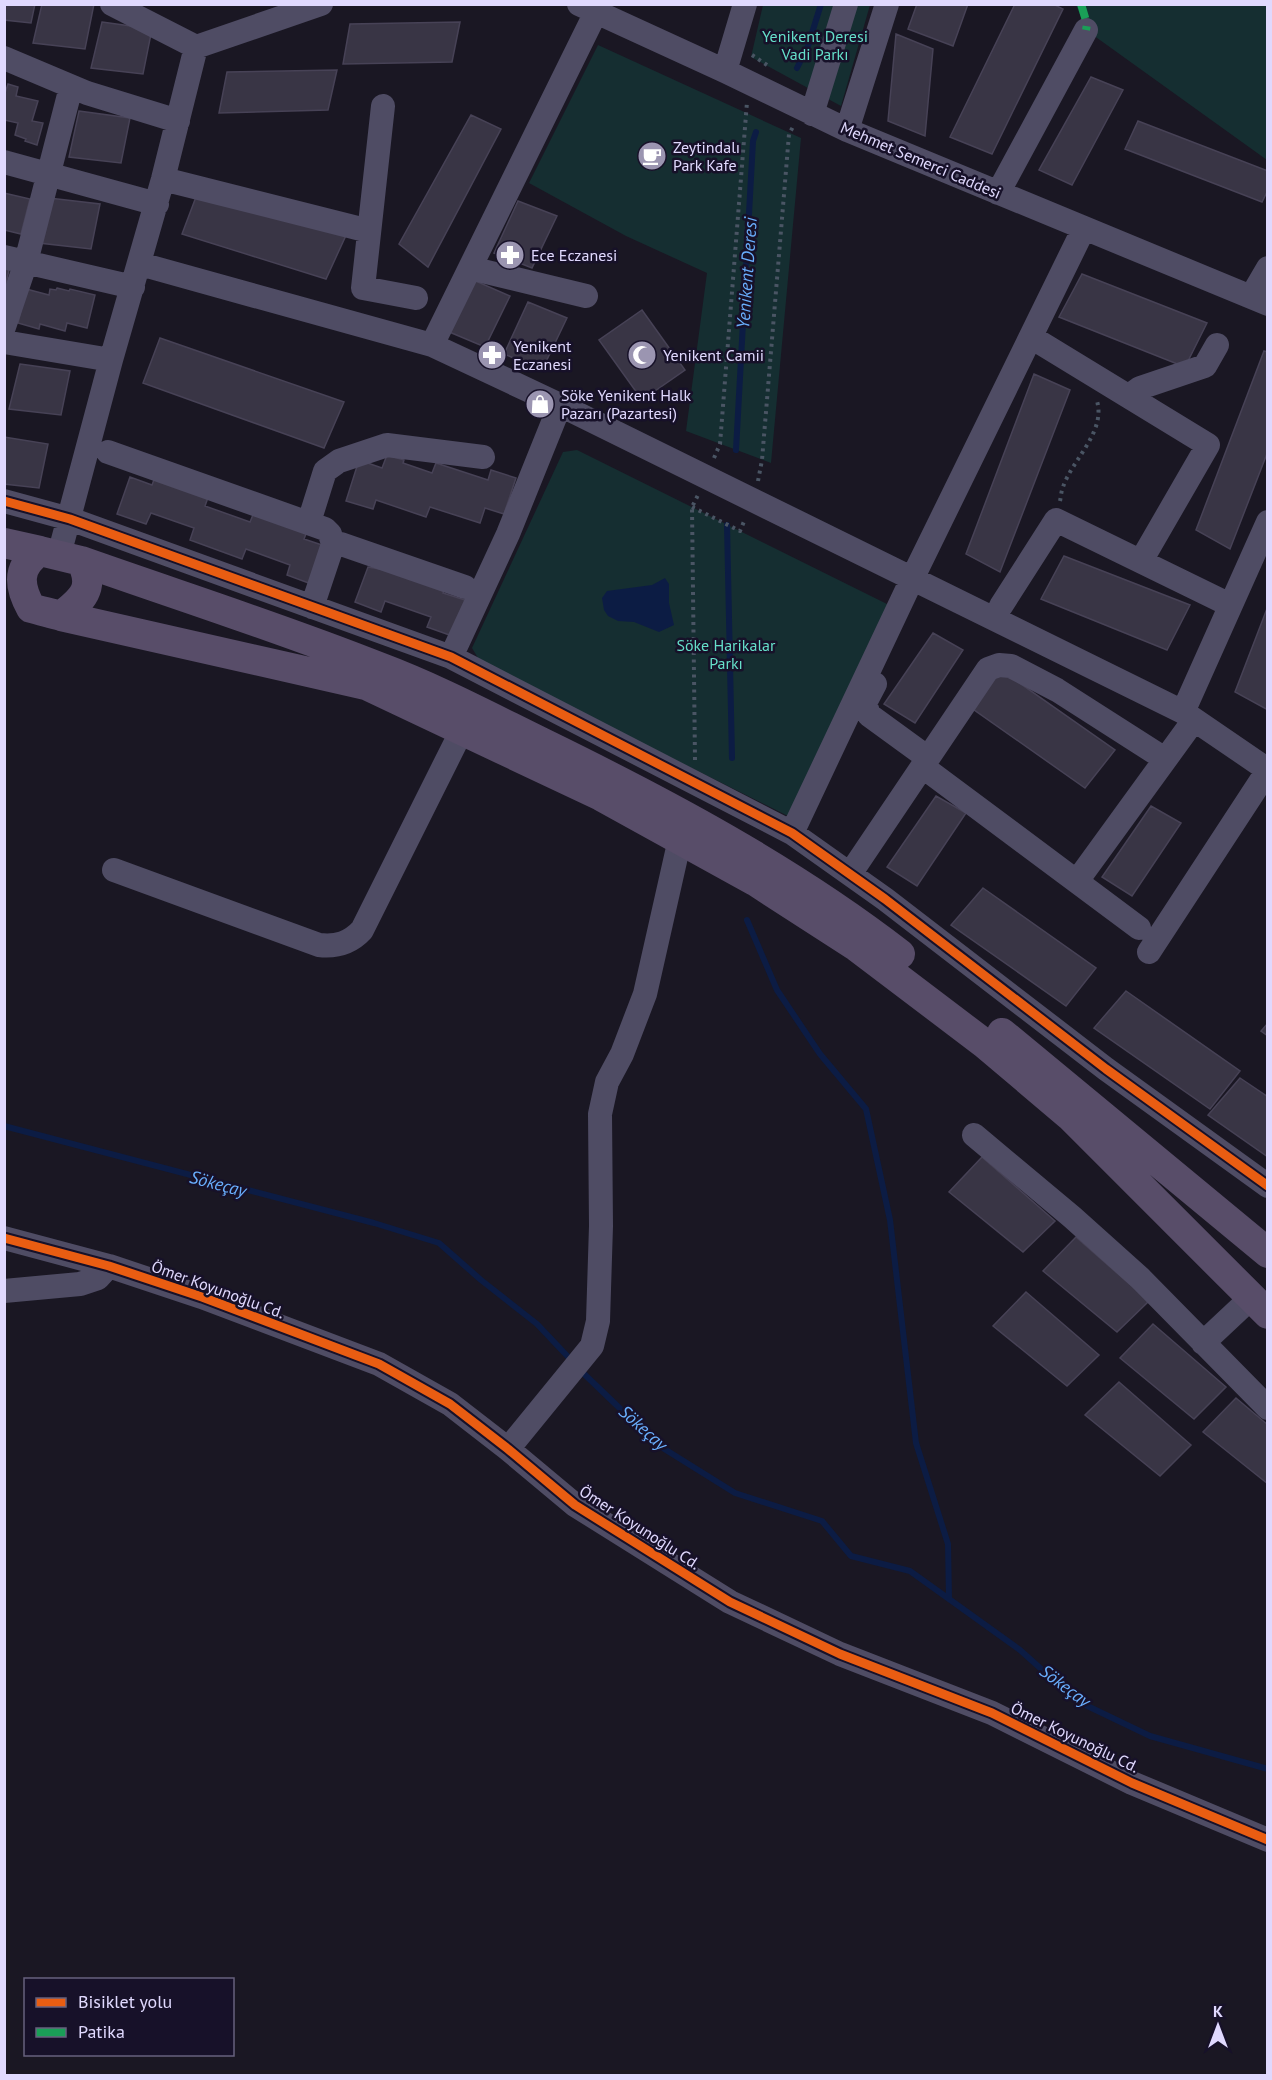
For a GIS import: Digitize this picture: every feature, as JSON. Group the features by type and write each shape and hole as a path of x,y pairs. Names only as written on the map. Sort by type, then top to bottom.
{"main road":[{"path":"4,543 60,556 380,667 451,698 607,774 766,862 866,927 1001,1031 1268,1253"},
{"path":"61,616 80,601 86,591 88,580 86,569 60,556 31,557 22,575 25,597 18,604 61,616 366,685 601,796 755,880 857,947 985,1044 1070,1116 1262,1299"}],"street":[{"path":"112,4 196,47 321,4"},
{"path":"725,70 745,4"},
{"path":"807,111 846,4"},
{"path":"847,130 888,4"},
{"path":"432,345 470,268 587,8"},
{"name":"Mehmet Semerci Caddesi","path":"587,8 725,70 847,130 1259,301"},
{"path":"998,193 1086,30"},
{"path":"60,556 111,360 157,204 196,47"},
{"path":"4,58 87,93 178,121"},
{"path":"4,327 15,259 48,174 71,87"},
{"path":"382,106 363,288 416,298"},
{"path":"4,162 157,204"},
{"path":"163,179 369,231"},
{"path":"792,833 912,577 1084,228"},
{"path":"15,259 133,287"},
{"path":"140,264 432,345 912,577 1188,716 1268,770 1149,952"},
{"path":"470,268 586,296"},
{"path":"1259,301 1268,268"},
{"path":"1030,337 1208,445 1141,561"},
{"path":"4,342 111,360"},
{"path":"1129,396 1140,387 1205,366 1217,345"},
{"path":"451,657 508,534 560,405"},
{"path":"309,522 325,471 339,461 387,445 483,458"},
{"path":"108,452 325,529 333,544 312,607"},
{"path":"4,501 70,519 451,657 792,833 850,874 1106,1069 1268,1186"},
{"path":"1001,606 1056,519 1230,605"},
{"path":"1077,882 1165,759 1188,716 1230,605 1268,522"},
{"path":"333,544 342,544 465,587"},
{"path":"897,641 866,704 870,715 925,762 1139,928"},
{"path":"850,874 988,669 1011,666 1057,690 1165,759"},
{"path":"114,870 320,945 341,945 362,930 462,730"},
{"path":"508,1449 592,1346 598,1321 601,1226 600,1114 607,1083 622,1054 645,994 680,839"},
{"path":"974,1135 1132,1270 1267,1405"},
{"name":"Ömer Koyunoğlu Cd.","path":"4,1238 109,1266 202,1297 379,1364 450,1404 575,1505 730,1602 840,1654 992,1713 1132,1783 1268,1840"},
{"path":"4,1291 80,1284 98,1278 109,1266"},
{"path":"1203,1343 1262,1299"}],"path":[{"path":"688,779 695,770 692,507 720,444 741,163 754,46"},
{"path":"752,57 780,72"},
{"path":"692,507 740,531 754,500 762,460 789,134 807,111"},
{"path":"1056,519 1063,486 1097,421 1098,405 1095,396"}],"green space":[{"name":"Yenikent Deresi Vadi Parkı","path":"763,5 870,5 841,106 751,57"},
{"path":"1076,5 1267,5 1267,160 1086,30"},
{"path":"598,45 801,138 771,463 686,431 707,273 626,236 529,183"},
{"name":"Söke Harikalar Parkı","path":"577,450 891,606 788,816 481,663 472,648 563,452"}],"water":[{"path":"665,578 669,584 669,603 674,625 659,632 634,622 618,621 608,616 604,610 602,598 607,591 652,585"}],"building":[{"path":"4,4 35,4 31,23 4,20"},
{"path":"42,4 94,4 85,49 33,43"},
{"path":"917,4 968,4 953,46 908,29"},
{"path":"1015,4 1053,4 1063,9 992,154 950,137"},
{"path":"102,22 152,29 143,74 91,68"},
{"path":"460,22 452,62 343,64 350,24"},
{"path":"896,34 933,49 925,136 888,121"},
{"path":"337,70 328,110 219,113 227,72"},
{"path":"1091,77 1123,90 1072,185 1039,170"},
{"path":"8,84 18,87 16,96 38,101 32,121 43,123 37,145 15,135 18,123 4,120 4,96"},
{"path":"79,111 130,118 121,163 69,157"},
{"path":"471,115 501,129 428,267 399,244"},
{"path":"1138,121 1268,171 1268,190 1262,202 1125,149"},
{"name":"Zeytindalı Park Kafe","path":"647,145 657,145 664,152 664,162 657,169 647,169 640,162 640,152"},
{"path":"199,189 348,231 326,279 182,234"},
{"path":"4,193 30,199 21,234 4,230"},
{"path":"49,198 100,204 91,249 39,243"},
{"path":"518,201 557,216 532,268 494,253"},
{"path":"4,269 9,270 4,292"},
{"path":"1082,274 1207,323 1185,367 1059,317"},
{"path":"471,279 510,296 485,347 447,331"},
{"path":"57,288 95,295 87,328 67,323 65,331 40,324 39,329 18,323 26,289 49,295 50,289 56,290"},
{"path":"528,302 567,318 542,370 504,354"},
{"name":"Yenikent Camii","path":"642,310 685,370 642,400 599,340"},
{"path":"160,338 344,402 324,448 143,383"},
{"path":"1264,351 1268,352 1268,451 1230,549 1196,530"},
{"path":"20,364 70,371 61,415 9,409"},
{"path":"1034,374 1070,390 1000,572 966,554"},
{"path":"4,437 48,444 39,488 4,484"},
{"path":"387,455 432,473 436,463 488,480 491,470 516,478 504,514 485,508 480,523 430,507 426,517 376,500 373,509 346,501 359,460 382,468"},
{"path":"157,472 210,492 205,506 250,522 255,510 308,529 304,539 328,547 314,585 287,575 290,565 246,549 242,559 190,540 194,528 151,513 146,524 117,514 130,477 152,485"},
{"path":"1064,556 1190,605 1167,650 1041,599"},
{"path":"368,567 447,581 443,593 468,601 455,637 427,627 431,617 385,601 381,612 355,602"},
{"path":"1268,606 1268,710 1235,692"},
{"path":"933,633 963,650 915,723 884,704"},
{"path":"1001,670 1115,750 1085,788 970,707"},
{"path":"936,796 966,813 917,886 887,867"},
{"path":"1151,806 1181,823 1132,896 1102,877"},
{"path":"983,888 1096,968 1066,1006 951,925"},
{"path":"1126,991 1240,1071 1210,1109 1094,1028"},
{"path":"1268,1023 1268,1036 1261,1031"},
{"path":"1240,1078 1268,1097 1268,1157 1208,1115"},
{"path":"982,1157 1055,1221 1023,1252 949,1192"},
{"path":"1076,1237 1149,1301 1117,1332 1043,1271"},
{"path":"1026,1292 1099,1355 1067,1386 993,1326"},
{"path":"1153,1324 1226,1387 1194,1419 1120,1358"},
{"path":"1119,1382 1191,1445 1160,1476 1085,1415"},
{"path":"1236,1398 1268,1425 1268,1484 1203,1432"}],"waterway":[{"name":"Yenikent Deresi","path":"797,68 808,46 821,4"},
{"name":"Yenikent Deresi","path":"736,450 753,141 756,132"},
{"path":"727,525 732,758"},
{"path":"747,920 777,990 820,1054 866,1109 890,1220 916,1443 948,1544 949,1598"},
{"name":"Sökeçay","path":"4,1126 374,1223 439,1243 537,1324 573,1362"},
{"name":"Sökeçay","path":"580,1370 658,1445 735,1493 822,1521 851,1556 910,1571 1020,1650 1077,1701 1150,1736 1268,1769"}],"marked path":[{"path":"1081,4 1087,24 1086,30"}],"cycle path":[{"path":"4,501 70,519 451,657 792,833 885,899 1106,1069 1268,1186"},
{"path":"4,1238 109,1266 202,1297 379,1364 450,1404 575,1505 730,1602 840,1654 992,1713 1132,1783 1268,1840"}],"place":[{"name":"Zeytindalı Park Kafe","path":"652,156"},
{"name":"Ece Eczanesi","path":"510,255"},
{"name":"Yenikent Eczanesi","path":"492,355"},
{"name":"Yenikent Camii","path":"642,355"},
{"name":"Söke Yenikent Halk Pazarı (Pazartesi)","path":"540,404"}]}
